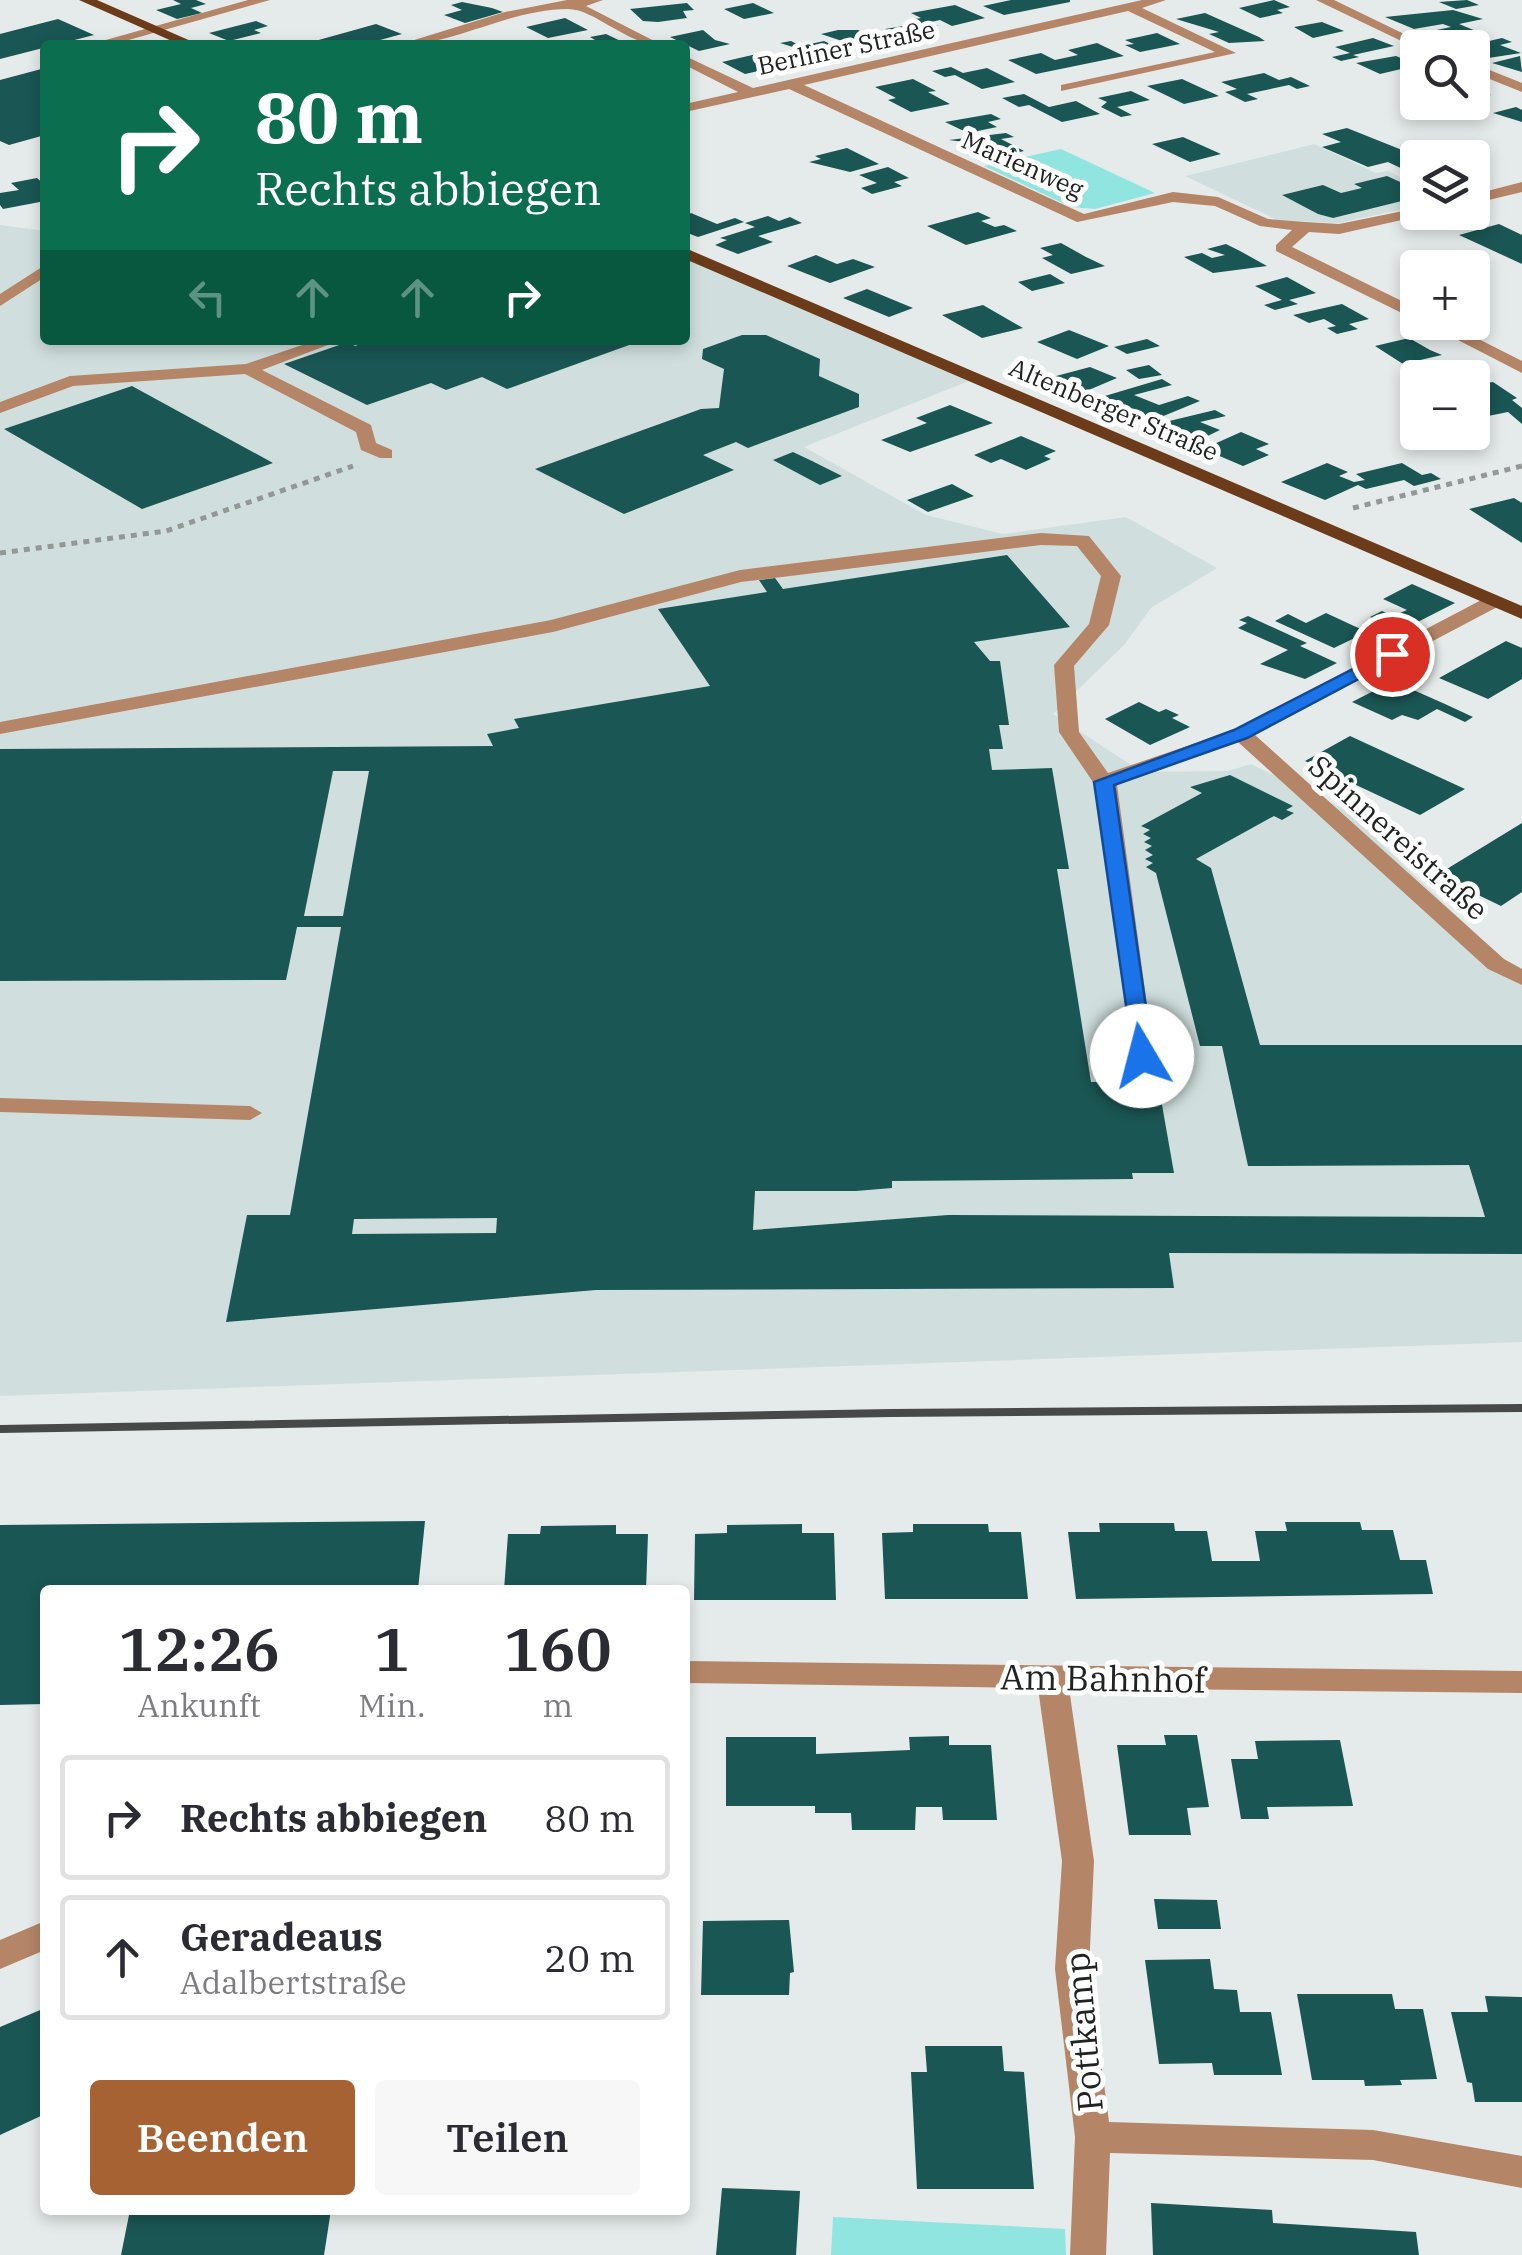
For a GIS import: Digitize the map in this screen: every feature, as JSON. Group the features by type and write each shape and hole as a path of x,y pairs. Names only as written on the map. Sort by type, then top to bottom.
{"main road":[{"path":"86,0 180,40"},
{"name":"Altenberger Straße","path":"690,255 1522,613"}],"street":[{"path":"115,40 263,0"},
{"path":"422,40 510,15 596,0"},
{"name":"Berliner Straße","path":"690,107 1159,0"},
{"path":"1323,0 1400,36"},
{"path":"571,3 644,40"},
{"path":"1066,88 1229,53 1130,7"},
{"name":"Berliner Straße","path":"690,62 748,91"},
{"path":"1490,75 1522,88"},
{"name":"Marienweg","path":"788,83 1082,219 1173,198 1218,202 1264,223 1305,227 1369,225 1400,217"},
{"path":"1490,196 1522,188"},
{"path":"1305,227 1282,248 1400,307"},
{"path":"0,300 40,273"},
{"path":"1467,340 1522,368"},
{"path":"0,408 70,381 248,369 318,345"},
{"path":"248,369 365,429 367,446 377,458"},
{"path":"0,728 553,626 740,576 1042,539 1082,540 1111,576 1099,624 1064,665 1069,732 1104,782 1142,1056"},
{"path":"1104,782 1241,734 1494,601"},
{"name":"Spinnereistraße","path":"1241,734 1496,964 1522,978"},
{"path":"0,1105 250,1113"},
{"name":"Am Bahnhof","path":"690,1672 1522,1682"},
{"name":"Pottkamp","path":"1052,1678 1078,1862 1072,1969 1093,2137 1374,2145 1522,2172"},
{"path":"0,1955 40,1937"},
{"path":"1088,2255 1093,2137"}],"path":[{"path":"0,553 166,531 377,458"},
{"path":"1306,520 1522,466"}],"shaded area":[{"path":"1314,144 1376,173 1388,171 1400,177 1400,210 1339,223 1277,220 1185,176"},
{"path":"1061,149 1155,193 1095,209 1071,207 984,166"},
{"path":"0,225 40,230 40,345 690,345 690,258 974,379 804,447 926,515 1003,534 1126,517 1217,568 1151,608 1124,645 1053,714 1142,772 1228,771 1251,764 1346,810 1522,978 1522,1342 0,1396"},
{"path":"833,2217 1065,2229 1066,2255 831,2255"}],"building":[{"path":"173,0 206,4 191,8 202,13 177,19 156,10 181,4"},
{"path":"1011,0 1070,2 1004,15 983,6"},
{"path":"1274,0 1290,7 1277,10 1283,13 1260,18 1239,8"},
{"path":"1467,0 1479,5 1456,9 1439,2"},
{"path":"462,2 503,12 465,23 444,15 462,10 451,5"},
{"path":"687,3 694,10 683,11 687,18 658,22 643,21 630,9"},
{"path":"753,3 774,13 744,19 724,9"},
{"path":"955,5 985,18 952,26 940,20 931,22 938,26 927,28 934,32 905,38 885,29 916,24 909,20 921,18 911,13"},
{"path":"1453,10 1483,19 1459,24 1474,30 1436,30 1451,27 1443,24 1414,29 1385,17"},
{"path":"1205,13 1265,41 1229,43 1209,34 1219,32 1176,19"},
{"path":"565,18 588,30 548,38 526,27"},
{"path":"58,19 94,35 74,40 40,40 40,49 0,59 0,34"},
{"path":"256,21 268,26 254,30 261,33 233,40 209,33"},
{"path":"1322,22 1344,31 1313,38 1294,27"},
{"path":"376,24 402,34 380,40 319,40"},
{"path":"703,30 715,40 730,44 699,51 690,47 690,40 670,37"},
{"path":"858,30 885,43 863,48 821,34"},
{"path":"1157,33 1180,44 1140,52 1125,45 1134,44 1125,40"},
{"path":"606,34 619,40 595,40 590,37"},
{"path":"1373,38 1394,46 1341,61 1332,57 1350,53 1335,47"},
{"path":"1502,38 1512,42 1500,45 1521,53 1490,58 1490,41"},
{"path":"791,41 801,46 824,41 845,51 822,56 780,43"},
{"path":"1097,43 1124,56 1036,74 1008,60 1041,53 1055,60 1078,55 1068,50"},
{"path":"761,53 785,65 745,74 722,62"},
{"path":"1396,56 1400,58 1400,69 1380,74 1356,63"},
{"path":"1520,56 1522,72 1492,63"},
{"path":"951,67 963,73 987,68 1015,82 982,89 955,75 945,77 932,71"},
{"path":"40,69 40,136 9,145 0,141 0,80"},
{"path":"1264,73 1279,80 1291,77 1310,86 1297,89 1289,85 1247,94 1258,99 1245,102 1225,92 1237,89 1221,82"},
{"path":"913,79 950,104 911,112 888,100 896,98 875,87"},
{"path":"1182,79 1219,96 1184,104 1147,86"},
{"path":"1131,91 1150,100 1117,107 1132,115 1121,117 1101,107 1107,102 1098,98"},
{"path":"1024,94 1049,107 1076,101 1100,114 1062,122 1029,105 1019,107 1002,98"},
{"path":"1516,107 1522,110 1522,122 1493,113"},
{"path":"991,114 1001,119 988,122 997,127 968,133 945,122"},
{"path":"1347,128 1400,149 1400,168 1388,162 1368,167 1322,147 1341,142 1322,134"},
{"path":"1006,133 1014,137 1001,139 1024,151 993,158 964,142 949,140"},
{"path":"1183,137 1221,154 1190,162 1152,144"},
{"path":"847,148 879,164 850,172 809,162 821,159 815,156"},
{"path":"888,167 909,178 894,182 902,186 872,194 861,188 877,183 859,175"},
{"path":"1387,176 1400,182 1400,201 1333,218 1282,195 1323,185 1341,193 1362,188 1354,184"},
{"path":"37,178 40,202 3,209 0,193 19,190 11,183"},
{"path":"978,212 991,218 981,221 1017,231 966,245 927,226"},
{"path":"690,214 717,224 735,218 744,222 698,237 690,234"},
{"path":"768,216 779,221 790,217 802,223 758,236 773,242 738,254 715,245 727,240 720,238 755,227 745,223"},
{"path":"1499,224 1522,235 1522,264 1459,235 1490,230"},
{"path":"1061,243 1105,266 1071,274 1042,258 1053,255 1040,248"},
{"path":"1226,244 1267,266 1213,273 1184,257 1202,253 1212,258 1225,255 1207,249"},
{"path":"816,255 837,264 853,259 875,267 830,283 787,266"},
{"path":"1050,274 1065,283 1032,291 1018,282"},
{"path":"1287,277 1316,293 1289,300 1298,304 1275,310 1264,305 1282,300 1255,286"},
{"path":"867,289 913,308 889,317 843,298"},
{"path":"1342,304 1369,319 1349,324 1358,329 1337,334 1327,328 1336,326 1324,319 1309,323 1293,315"},
{"path":"983,305 1023,328 982,338 942,315"},
{"path":"1069,330 1109,346 1077,359 1037,342"},
{"path":"742,335 766,335 820,359 819,376 859,394 859,407 748,448 736,442 703,455 734,470 624,514 535,469 701,409 719,408 724,369 702,359 703,349"},
{"path":"1147,339 1160,346 1127,354 1114,347"},
{"path":"1412,340 1442,355 1400,362 1375,346"},
{"path":"339,345 629,345 507,389 482,377 446,390 431,383 367,405 284,364"},
{"path":"1149,365 1162,375 1139,379 1126,370"},
{"path":"1090,367 1117,378 1077,395 1041,380"},
{"path":"1162,379 1172,385 1134,395 1159,405 1188,396 1200,401 1144,424 1088,401"},
{"path":"1490,382 1517,398 1512,400 1522,408 1522,424 1508,412 1490,416"},
{"path":"132,386 273,463 142,509 4,429"},
{"path":"950,405 993,423 910,452 881,440 927,423 916,418"},
{"path":"1215,410 1226,416 1200,422 1220,430 1191,444 1161,432 1171,427 1161,423"},
{"path":"1241,432 1269,444 1256,449 1269,455 1243,466 1203,449"},
{"path":"1021,436 1056,451 1044,456 1051,459 1026,470 1001,459 991,463 974,455"},
{"path":"793,452 842,476 820,485 773,460"},
{"path":"1327,463 1348,472 1339,476 1354,482 1365,480 1356,474 1402,463 1422,475 1431,473 1441,479 1414,486 1404,480 1366,489 1358,485 1325,500 1281,482"},
{"path":"952,484 974,496 928,512 907,500"},
{"path":"1514,498 1522,503 1522,543 1469,509"},
{"path":"1007,555 1070,627 974,642 990,661 1000,661 1009,725 999,725 1003,749 989,749 992,770 1052,768 1069,869 1057,869 1091,1082 1158,1082 1174,1173 1132,1173 1133,1179 892,1181 892,1188 856,1191 755,1191 753,1230 948,1215 1485,1217 1469,1165 1248,1166 1222,1046 1200,1046 1156,873 1146,867 1153,863 1145,859 1153,855 1145,850 1152,846 1144,842 1151,838 1143,834 1150,830 1141,826 1202,793 1190,787 1230,775 1293,806 1286,810 1294,813 1282,820 1274,816 1196,859 1211,868 1260,1045 1522,1045 1522,1254 1169,1253 1174,1288 596,1290 226,1322 247,1215 290,1215 341,927 297,927 286,980 0,981 0,749 493,746 487,734 519,728 514,719 710,686 658,609 767,592 759,580 775,578 783,589","holes":["333,771 369,771 343,916 304,916","497,1218 496,1233 352,1234 354,1219"]},
{"path":"1412,584 1455,603 1400,631 1370,617 1382,611 1393,616 1407,610 1383,599"},
{"path":"1326,613 1367,632 1334,648 1275,621 1288,614 1306,623"},
{"path":"1248,616 1307,643 1300,646 1337,663 1305,679 1260,664 1288,650 1238,628 1247,623 1239,620"},
{"path":"1506,641 1522,648 1522,679 1488,699 1439,678"},
{"path":"1393,681 1473,717 1465,722 1437,709 1418,720 1402,715 1392,720 1352,702"},
{"path":"1139,702 1159,712 1166,709 1179,715 1172,718 1190,727 1150,745 1105,719"},
{"path":"1350,736 1465,789 1420,815 1305,761"},
{"path":"1522,823 1522,892 1501,906 1437,875"},
{"path":"425,1521 419,1585 40,1585 40,1704 0,1705 0,1525"},
{"path":"1285,1522 1360,1522 1362,1530 1393,1530 1400,1560 1426,1560 1433,1594 1076,1599 1068,1532 1100,1532 1099,1523 1174,1523 1175,1531 1207,1531 1212,1561 1260,1561 1255,1531 1287,1531"},
{"path":"802,1524 802,1533 834,1533 836,1600 694,1600 695,1534 727,1533 727,1525"},
{"path":"913,1524 988,1524 989,1532 1021,1532 1028,1599 885,1599 882,1533 913,1532"},
{"path":"616,1525 616,1534 648,1534 646,1585 504,1585 508,1534 540,1534 541,1526"},
{"path":"1164,1735 1197,1735 1209,1807 1187,1808 1191,1835 1129,1835 1117,1745 1166,1745"},
{"path":"949,1736 949,1745 991,1745 997,1820 943,1820 942,1807 916,1807 915,1830 852,1830 851,1813 815,1813 815,1806 726,1806 726,1737 816,1737 816,1754 910,1750 909,1737"},
{"path":"1340,1740 1353,1806 1267,1807 1269,1819 1241,1819 1231,1759 1258,1759 1255,1741"},
{"path":"1154,1899 1217,1900 1221,1929 1158,1929"},
{"path":"789,1920 794,1972 790,1973 789,1995 701,1995 703,1921"},
{"path":"1210,1959 1214,1989 1237,1990 1240,2012 1271,2012 1282,2075 1214,2075 1212,2063 1159,2064 1145,1960"},
{"path":"1297,1994 1392,1994 1395,2009 1423,2009 1437,2079 1365,2086 1364,2080 1312,2080"},
{"path":"1485,1996 1522,1997 1522,2102 1475,2102 1472,2083 1467,2082 1451,2012 1488,2012"},
{"path":"40,2010 40,2116 0,2135 0,2027"},
{"path":"925,2046 1002,2046 1004,2071 1024,2072 1034,2189 917,2189 911,2072 927,2072"},
{"path":"722,2188 800,2191 796,2255 716,2255"},
{"path":"1151,2203 1272,2210 1273,2223 1416,2232 1419,2255 1153,2255"},
{"path":"129,2215 330,2215 324,2255 121,2255"}],"railway":[{"path":"0,1429 891,1413 1522,1408"}],"route":[{"path":"1142,1056 1104,782 1241,734 1392,654"}]}
